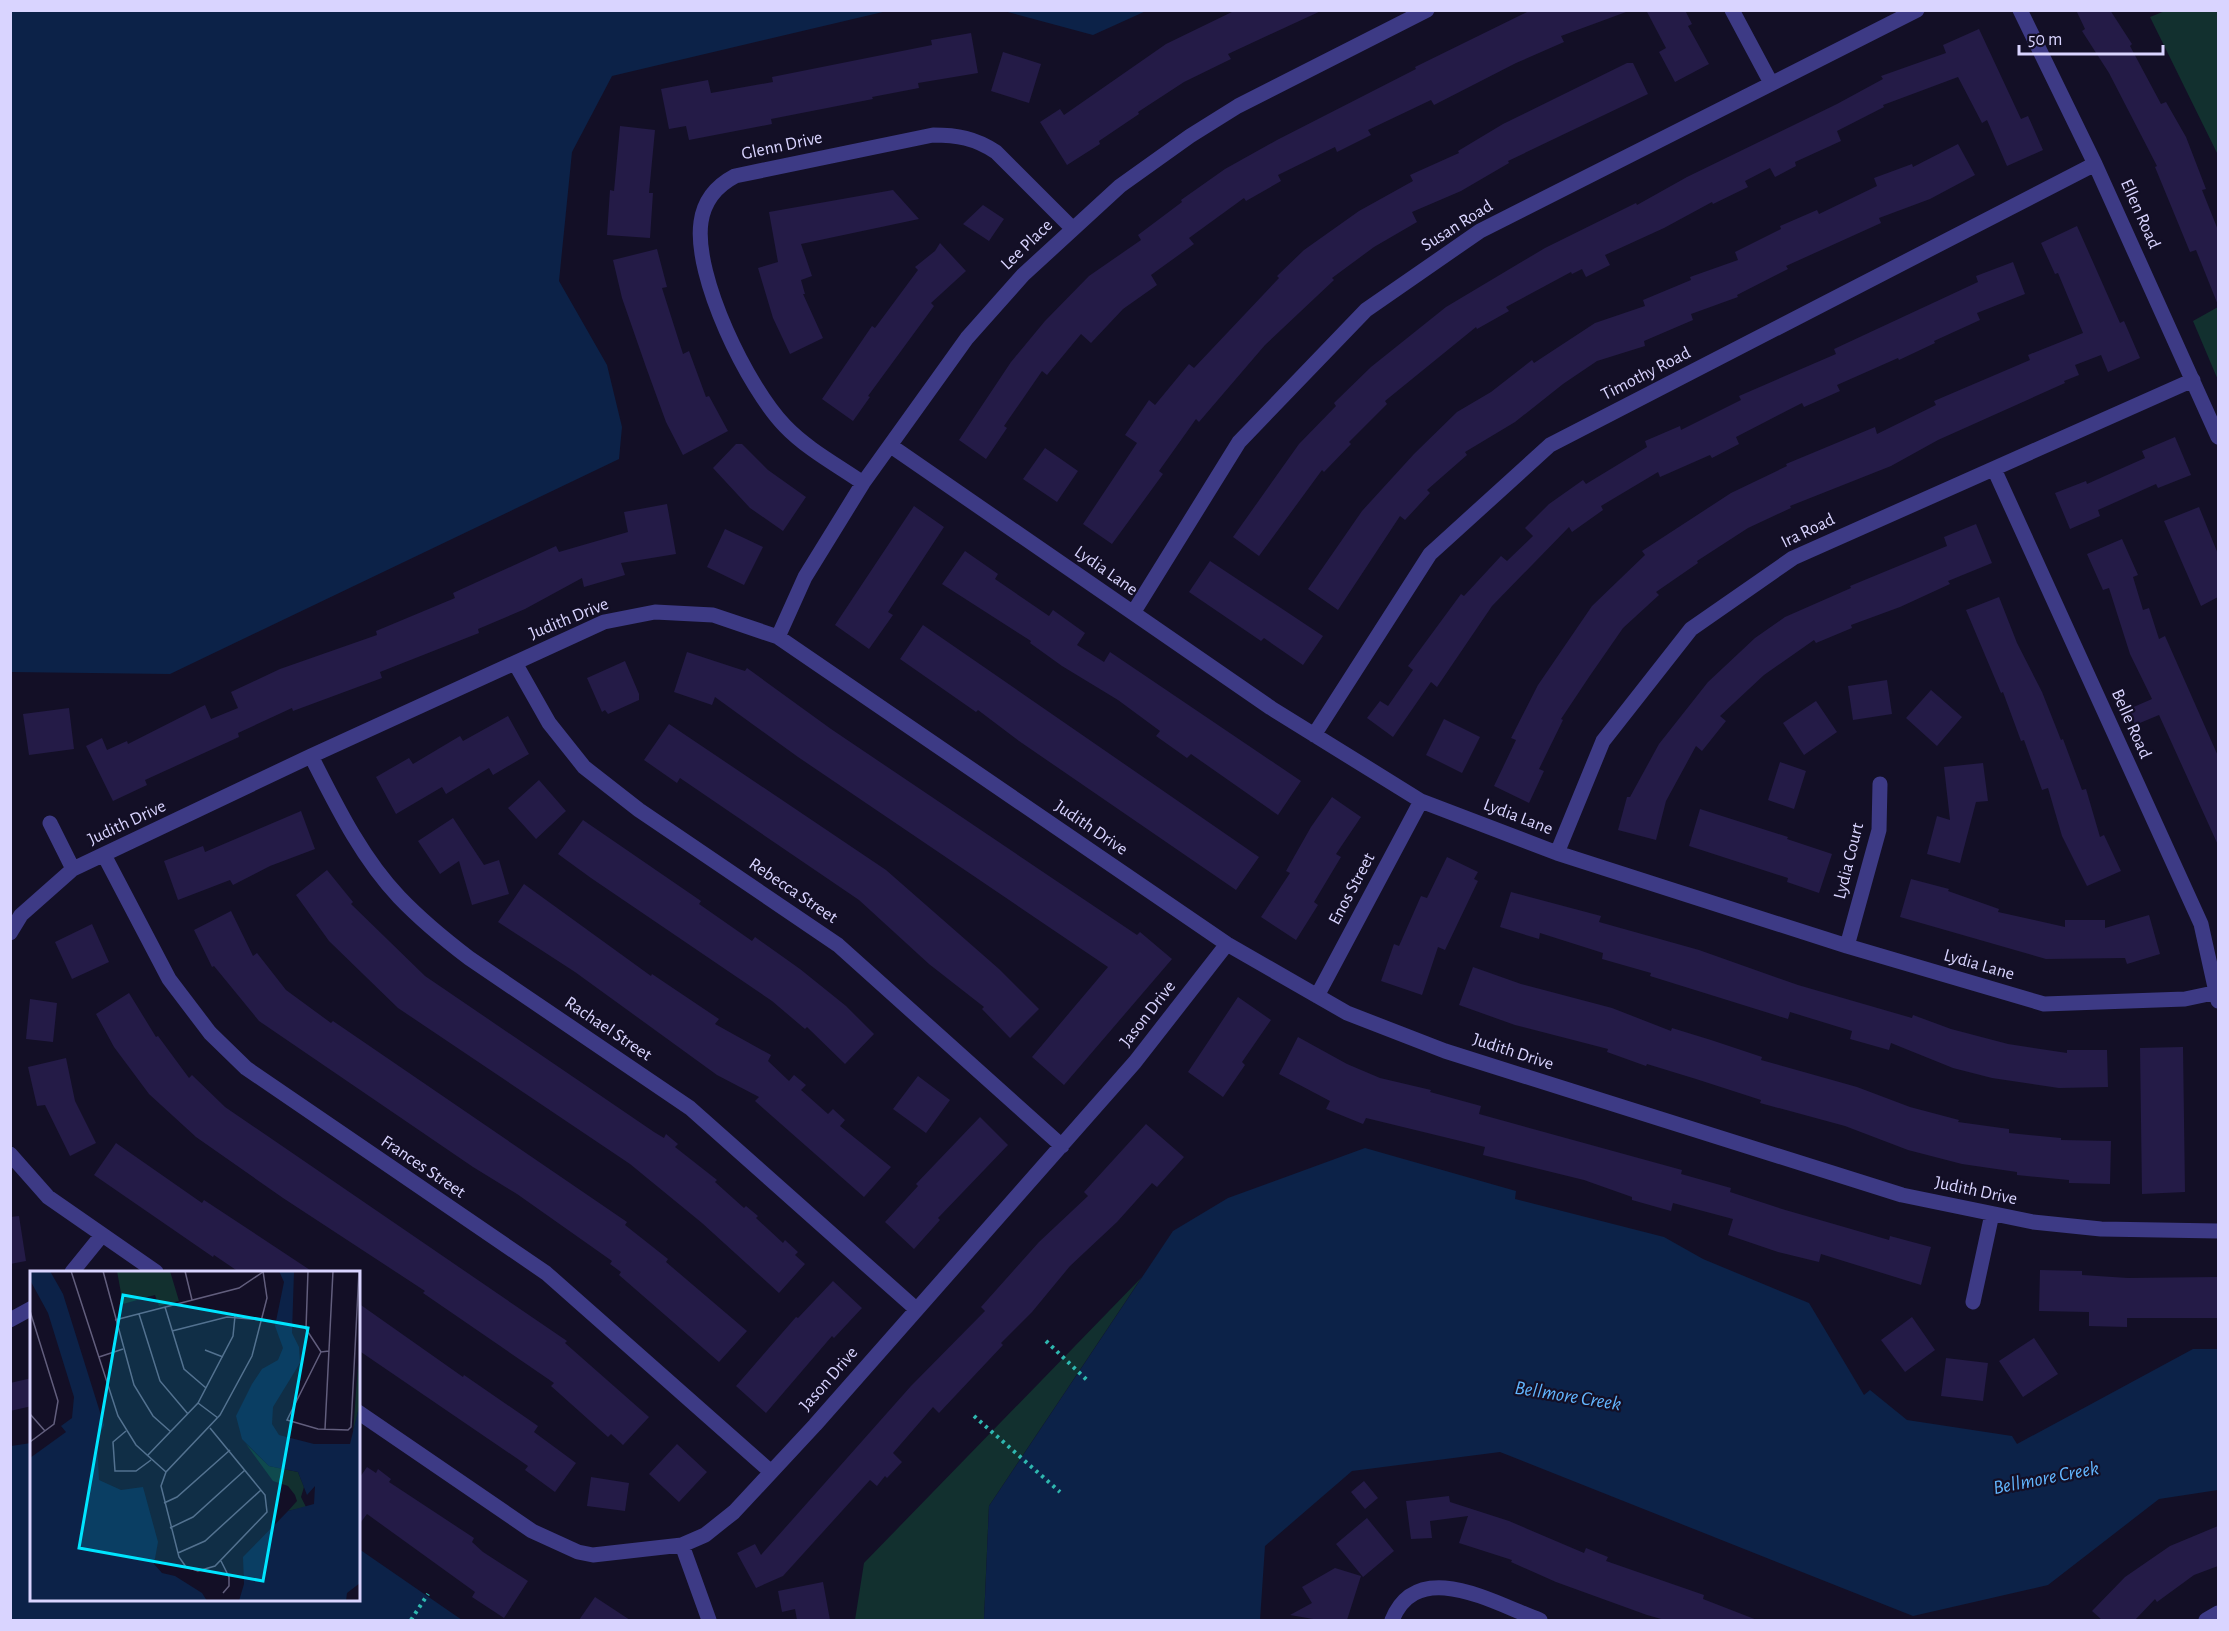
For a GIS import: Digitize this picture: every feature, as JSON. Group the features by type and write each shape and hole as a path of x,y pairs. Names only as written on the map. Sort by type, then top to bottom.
{"street":[{"name":"Lee Place","path":"778,637 805,577 863,483 967,338 1023,275 1120,186 1238,106 1427,10"},
{"path":"1732,10 1771,83"},
{"name":"Susan Road","path":"1133,613 1239,442 1366,310 1480,231 1917,10"},
{"name":"Ellen Road","path":"2020,10 2096,164 2218,437"},
{"name":"Glenn Drive","path":"863,483 792,434 758,393 723,326 706,269 701,223 706,204 722,182 735,176 933,135 961,135 982,143 996,152 1073,229"},
{"name":"Timothy Road","path":"1314,735 1430,554 1550,445 2096,164"},
{"name":"Ira Road","path":"1557,853 1603,741 1691,629 1793,558 2193,380"},
{"name":"Lydia Lane","path":"891,446 1314,735 1420,801 1557,853 1848,946 2044,1004 2218,997"},
{"name":"Belle Road","path":"1994,469 2201,924 2218,997"},
{"name":"Judith Drive","path":"10,933 21,915 74,869 311,756 604,622 655,612 712,615 778,637 1227,944 1317,996 1370,1023 1445,1051 1902,1195 2032,1222 2101,1229 2218,1231"},
{"name":"Rebecca Street","path":"515,663 549,723 584,767 639,810 838,945 1062,1146"},
{"name":"Rachael Street","path":"311,756 346,823 366,855 398,896 435,932 469,958 690,1108 916,1309"},
{"name":"Lydia Court","path":"1848,946 1879,830 1880,784"},
{"name":"Enos Street","path":"1317,996 1420,801"},
{"path":"50,823 74,869"},
{"name":"Frances Street","path":"104,855 169,979 210,1034 246,1068 546,1273 770,1471"},
{"name":"Jason Drive","path":"360,1413 532,1531 578,1552 593,1555 682,1545 705,1535 734,1512 815,1425 1062,1146 1135,1062 1227,944"},
{"path":"10,1154 48,1197 154,1271"},
{"path":"1973,1302 1992,1214"},
{"path":"73,1271 102,1236"},
{"path":"10,1320 30,1309"},
{"path":"682,1545 709,1620"},
{"path":"1392,1620 1400,1604 1412,1593 1442,1586 1539,1620"},
{"path":"2206,1620 2218,1613"}],"path":[{"path":"1046,1341 1088,1381"},
{"path":"974,1416 1060,1492"},
{"path":"411,1620 428,1594"}],"green space":[{"path":"2165,11 2218,11 2218,155 2150,17"},
{"path":"2218,307 2218,380 2193,321"},
{"path":"1142,1277 989,1506 984,1620 855,1620 864,1563"}],"water":[{"path":"11,10 887,11 612,76 572,152 559,281 607,365 622,427 619,459 170,674 11,672"},
{"path":"1004,11 1146,11 1093,35"},
{"name":"Bellmore Creek","path":"1365,1148 1516,1191 1515,1199 1664,1237 1703,1259 1809,1303 1864,1395 1870,1390 1907,1420 2012,1436 2017,1444 2193,1349 2218,1349 2218,1490 2159,1499 2048,1585 1913,1616 1500,1452 1352,1471 1265,1546 1260,1620 984,1620 989,1506 1173,1231 1228,1198"},
{"path":"30,1443 30,1601 360,1601 360,1550 462,1620 11,1620 11,1446"}],"building":[{"path":"1236,10 1323,10 1228,54 1231,59 1184,82 1138,112 1139,114 1099,141 1100,144 1067,165 1040,122 1060,109 1064,115 1166,44"},
{"path":"1531,10 1626,12 1561,36 1564,42 1516,63 1434,105 1431,100 1368,130 1371,135 1337,152 1335,147 1278,175 1281,181 1246,201 1244,198 1189,238 1194,244 1151,275 1157,285 1123,309 1091,343 1081,334 1047,375 1042,371 1004,426 1007,428 986,459 959,440 1011,362 1045,321 1089,276 1141,240 1138,235 1182,202 1181,200 1225,169 1277,140 1416,69 1415,67"},
{"path":"1646,10 1685,10 1692,24 1688,26 1709,64 1675,82 1659,52 1666,48"},
{"path":"2076,10 2110,10 2132,44 2130,46 2161,104 2166,102 2186,137 2206,189 2202,190 2218,230 2218,305 2196,250 2190,252 2155,167 2157,166 2109,73 2082,31 2085,29"},
{"path":"1979,29 2021,119 2028,116 2043,150 2007,166 1987,120 1982,123 1958,77 1883,105 1884,107 1837,131 1841,141 1795,162 1796,166 1775,177 1770,168 1745,181 1748,187 1713,204 1712,202 1664,228 1605,255 1610,265 1586,277 1582,269 1572,274 1571,272 1506,307 1509,311 1477,329 1476,327 1385,401 1387,404 1349,442 1351,444 1324,472 1322,470 1259,556 1233,537 1299,444 1336,406 1334,403 1371,367 1446,307 1545,248 1636,203 1637,205 1687,177 1837,104 1883,79 1881,76 1946,53 1943,45"},
{"path":"971,33 978,73 918,83 919,88 771,119 772,124 689,140 686,126 669,129 661,89 708,80 711,93 773,82 772,77 932,45 931,40"},
{"path":"1003,52 1041,64 1029,103 991,91"},
{"path":"1627,63 1633,63 1648,94 1508,161 1509,163 1461,191 1412,212 1417,222 1374,247 1332,278 1334,280 1265,345 1199,422 1196,419 1159,471 1163,474 1112,544 1083,524 1137,443 1125,435 1149,400 1155,405 1189,364 1194,368 1279,278 1277,276 1304,250 1359,211 1413,181 1410,175 1459,153 1458,151 1503,124"},
{"path":"620,126 655,130 649,193 653,193 650,238 607,235 610,190 614,191"},
{"path":"1958,144 1975,175 1930,199 1879,218 1881,223 1786,266 1788,269 1737,295 1738,297 1691,314 1693,320 1644,341 1645,346 1597,361 1563,384 1515,422 1465,452 1467,455 1427,490 1430,493 1405,520 1400,516 1338,610 1308,589 1362,511 1414,454 1457,412 1491,392 1532,360 1534,363 1595,323 1645,306 1643,300 1691,280 1690,277 1738,260 1735,252 1781,229 1780,226 1817,210 1819,214 1877,186 1874,178 1912,164 1913,167"},
{"path":"893,190 919,219 801,244 812,276 801,280 805,294 803,294 823,338 790,354 773,318 758,268 778,262 769,212"},
{"path":"983,205 1004,219 989,241 963,224"},
{"path":"2077,226 2120,323 2124,321 2140,358 2108,372 2101,355 2075,365 2079,375 2064,381 2065,383 1938,440 1891,466 1790,506 1791,508 1748,528 1697,561 1698,563 1656,592 1659,595 1623,628 1561,719 1563,720 1539,769 1544,771 1529,803 1494,786 1516,740 1511,738 1538,685 1592,606 1645,555 1642,551 1731,493 1787,466 1786,464 1875,427 1877,434 1936,405 1934,401 2030,360 2028,355 2083,333 2058,273 2055,274 2041,243"},
{"path":"940,243 966,271 931,303 934,306 868,396 870,397 853,421 822,399 872,326 875,328 918,270 915,267 935,251"},
{"path":"657,249 667,287 662,288 683,354 689,351 706,397 709,396 728,431 683,455 666,422 646,367 622,298 613,260"},
{"path":"2013,262 2025,294 1977,313 1980,320 1934,341 1935,343 1837,385 1840,391 1804,407 1802,403 1736,437 1739,444 1712,458 1710,455 1660,477 1658,472 1601,506 1603,510 1572,532 1569,527 1492,606 1437,687 1431,682 1393,737 1367,718 1380,701 1388,706 1413,670 1408,666 1461,594 1464,596 1501,556 1507,561 1533,536 1525,528 1549,504 1583,480 1586,484 1647,447 1645,441 1680,426 1681,430 1741,400 1739,396 1836,354 1834,349 1978,282 1976,276"},
{"path":"2175,437 2191,475 2158,488 2156,484 2098,510 2100,516 2070,529 2055,493 2086,481 2087,484 2145,458 2142,451"},
{"path":"736,444 742,444 768,470 806,497 783,531 750,508 713,468"},
{"path":"1045,448 1078,471 1057,502 1023,479"},
{"path":"667,504 676,554 621,563 625,575 584,587 582,578 525,609 478,629 479,633 380,672 382,678 293,711 292,708 238,733 239,737 145,780 147,785 113,801 86,746 102,738 107,750 127,741 128,744 205,705 211,719 238,708 231,692 280,669 377,635 376,631 455,598 453,593 556,546 559,552 628,532 624,512"},
{"path":"914,506 944,527 888,612 893,615 869,649 835,625"},
{"path":"2199,507 2218,554 2218,597 2201,606 2164,521"},
{"path":"1976,524 1992,563 1948,581 1950,584 1900,607 1851,625 1852,628 1816,643 1814,640 1764,675 1720,716 1726,721 1702,751 1696,746 1666,801 1656,840 1618,830 1627,797 1630,797 1659,744 1708,682 1755,638 1785,617 1851,588 1850,586 1947,546 1944,537"},
{"path":"725,529 763,547 744,585 707,567"},
{"path":"2122,539 2138,575 2133,577 2143,610 2149,608 2159,639 2165,636 2218,756 2218,845 2159,715 2135,725 2129,709 2152,699 2130,654 2109,588 2103,590 2087,554"},
{"path":"965,551 998,574 995,579 1049,616 1053,610 1085,633 1077,645 1104,662 1110,652 1301,781 1278,815 1191,754 1187,758 1156,736 1160,731 1118,700 1062,666 1030,643 1031,641 942,584"},
{"path":"1210,561 1323,636 1303,665 1264,638 1261,641 1189,592"},
{"path":"1999,597 2017,643 2042,692 2061,740 2063,739 2082,790 2086,789 2100,837 2104,835 2121,871 2087,886 2062,836 2048,788 2042,790 2024,740 2021,741 2003,692 2001,693 1966,610"},
{"path":"923,625 1259,857 1236,890 1019,741 978,710 976,712 900,659"},
{"path":"687,652 745,671 747,668 831,729 1049,876 1137,935 1140,932 1172,959 1064,1085 1032,1057 1108,967 798,757 715,697 712,705 674,692"},
{"path":"625,661 639,694 639,700 608,714 605,710 602,712 587,678"},
{"path":"1887,680 1892,714 1853,720 1848,686"},
{"path":"1931,690 1962,717 1937,746 1906,718"},
{"path":"1816,701 1837,732 1804,755 1783,723"},
{"path":"69,708 74,749 29,755 23,714"},
{"path":"508,716 529,754 493,775 489,768 446,794 442,787 396,814 376,777 409,758 413,764 460,736 463,741"},
{"path":"1444,719 1480,737 1462,773 1426,755"},
{"path":"669,724 886,870 999,969 1039,1009 1010,1038 982,1009 984,1007 929,964 859,900 680,778 677,783 644,760"},
{"path":"1780,762 1806,771 1794,809 1768,800"},
{"path":"1983,763 1988,801 1976,802 1960,863 1927,854 1937,816 1950,820 1944,767"},
{"path":"539,780 566,811 536,839 508,808"},
{"path":"1332,797 1361,817 1336,854 1341,857 1314,902 1318,905 1296,940 1261,917 1290,873 1286,871 1311,827"},
{"path":"1700,809 1788,837 1787,839 1832,854 1819,893 1787,882 1788,878 1689,846"},
{"path":"301,811 315,849 270,866 233,885 230,880 178,900 164,861 203,846 205,852"},
{"path":"453,818 484,865 499,860 509,894 472,905 459,861 440,874 418,841"},
{"path":"583,820 701,901 699,904 752,941 755,937 800,969 846,1006 874,1034 845,1064 807,1027 805,1029 772,1001 558,854"},
{"path":"1447,857 1478,872 1474,879 1478,881 1445,950 1438,947 1422,995 1381,981 1394,944 1399,946 1421,896 1427,898"},
{"path":"327,870 353,902 351,904 425,976 654,1132 664,1138 666,1134 678,1144 675,1147 717,1180 715,1182 744,1208 746,1206 758,1216 756,1218 783,1243 785,1240 798,1252 795,1255 805,1264 779,1293 702,1223 630,1164 398,1008 329,941 296,895"},
{"path":"1911,879 1949,889 1948,891 1999,909 1998,912 2065,927 2065,920 2105,920 2105,928 2149,915 2160,954 2127,964 2125,958 2046,959 1900,917"},
{"path":"524,884 651,976 652,974 719,1019 715,1024 771,1055 768,1061 789,1081 794,1075 806,1085 801,1090 828,1114 833,1109 845,1120 840,1126 891,1167 864,1197 755,1101 759,1097 717,1075 575,972 498,922"},
{"path":"1511,892 1601,916 1599,922 1699,950 1798,985 1912,1018 1913,1015 1951,1029 2008,1044 2067,1053 2067,1050 2107,1050 2108,1087 2059,1088 1992,1078 1953,1068 1891,1043 1889,1050 1850,1039 1852,1031 1790,1012 1788,1019 1650,976 1651,973 1602,959 1603,953 1540,933 1539,939 1500,927"},
{"path":"231,911 253,956 257,953 286,990 331,1023 333,1021 627,1222 625,1225 668,1259 666,1262 747,1331 719,1362 619,1275 621,1272 610,1264 612,1261 517,1194 473,1167 259,1021 214,966 212,967 194,930"},
{"path":"92,924 109,962 72,979 55,942"},
{"path":"1473,967 1521,984 1612,1008 1671,1031 1672,1028 1711,1040 1762,1057 1761,1060 1857,1087 1910,1107 1959,1120 1958,1122 2009,1129 2009,1133 2061,1138 2061,1140 2111,1141 2110,1184 2069,1183 2069,1180 2017,1175 2017,1172 1962,1164 1908,1150 1845,1126 1760,1103 1761,1100 1647,1064 1646,1066 1607,1052 1608,1049 1515,1025 1459,1005"},
{"path":"129,993 156,1037 158,1036 189,1078 192,1075 225,1107 567,1341 565,1343 649,1417 623,1445 611,1434 608,1437 551,1386 554,1383 423,1293 425,1291 283,1198 196,1137 149,1094 114,1047 96,1014"},
{"path":"1238,997 1271,1020 1242,1062 1245,1065 1223,1097 1188,1072"},
{"path":"30,999 57,1003 53,1042 26,1039"},
{"path":"1298,1037 1347,1064 1380,1078 1431,1090 1430,1092 1481,1106 1479,1114 1682,1170 1681,1174 1731,1188 1730,1192 1782,1209 1889,1240 1890,1236 1931,1247 1921,1285 1821,1254 1819,1262 1778,1252 1728,1235 1733,1219 1673,1203 1671,1211 1632,1200 1632,1197 1584,1180 1483,1155 1485,1147 1366,1118 1363,1124 1326,1109 1330,1101 1279,1074"},
{"path":"2183,1047 2185,1192 2142,1194 2140,1048"},
{"path":"66,1058 75,1101 96,1143 70,1156 45,1105 37,1106 28,1067"},
{"path":"918,1076 950,1100 926,1133 893,1109"},
{"path":"980,1117 1008,1145 938,1218 940,1220 914,1249 885,1222 918,1186 916,1184"},
{"path":"1146,1124 1184,1157 1157,1187 1152,1183 1117,1222 1070,1266 1032,1312 1001,1343 1003,1345 939,1413 933,1407 893,1453 902,1462 887,1478 885,1476 877,1486 870,1480 783,1576 756,1588 737,1553 755,1544 761,1555 911,1386 985,1311 981,1307 1039,1242 1088,1196 1084,1192"},
{"path":"116,1143 202,1203 204,1200 311,1271 238,1271 214,1255 213,1257 94,1175"},
{"path":"19,1216 26,1261 10,1264 10,1217"},
{"path":"2040,1270 2082,1271 2082,1275 2128,1278 2218,1277 2218,1318 2127,1318 2127,1327 2089,1326 2089,1312 2039,1311"},
{"path":"833,1281 862,1308 834,1338 832,1336 766,1413 736,1386 796,1317 798,1318"},
{"path":"360,1304 463,1377 464,1375 538,1426 534,1432 576,1463 555,1492 525,1470 528,1466 360,1351"},
{"path":"1912,1317 1935,1350 1905,1372 1881,1340"},
{"path":"2034,1338 2058,1374 2023,1397 1999,1361"},
{"path":"1946,1358 1988,1363 1983,1401 1941,1396"},
{"path":"30,1378 30,1406 10,1411 10,1383"},
{"path":"677,1444 707,1472 679,1502 649,1474"},
{"path":"367,1467 376,1473 378,1469 391,1479 389,1482 474,1538 472,1542 483,1552 528,1581 504,1618 472,1597 475,1592 367,1514 360,1523 360,1477"},
{"path":"591,1477 629,1483 625,1511 587,1506"},
{"path":"1364,1481 1378,1498 1365,1509 1351,1492"},
{"path":"1449,1496 1450,1502 1509,1521 1584,1553 1586,1548 1608,1557 1606,1561 1704,1595 1703,1599 1757,1620 1665,1620 1647,1615 1556,1582 1511,1562 1512,1560 1459,1543 1468,1516 1430,1521 1432,1538 1411,1539 1406,1501"},
{"path":"1367,1518 1394,1551 1363,1577 1336,1544"},
{"path":"2218,1526 2218,1566 2194,1575 2157,1602 2155,1599 2135,1620 2102,1620 2092,1611 2125,1577 2170,1546"},
{"path":"1335,1568 1361,1576 1347,1620 1319,1620 1290,1615 1312,1603 1302,1587"},
{"path":"823,1582 830,1620 797,1620 795,1609 782,1612 778,1591"},
{"path":"595,1597 630,1620 579,1620"}]}
